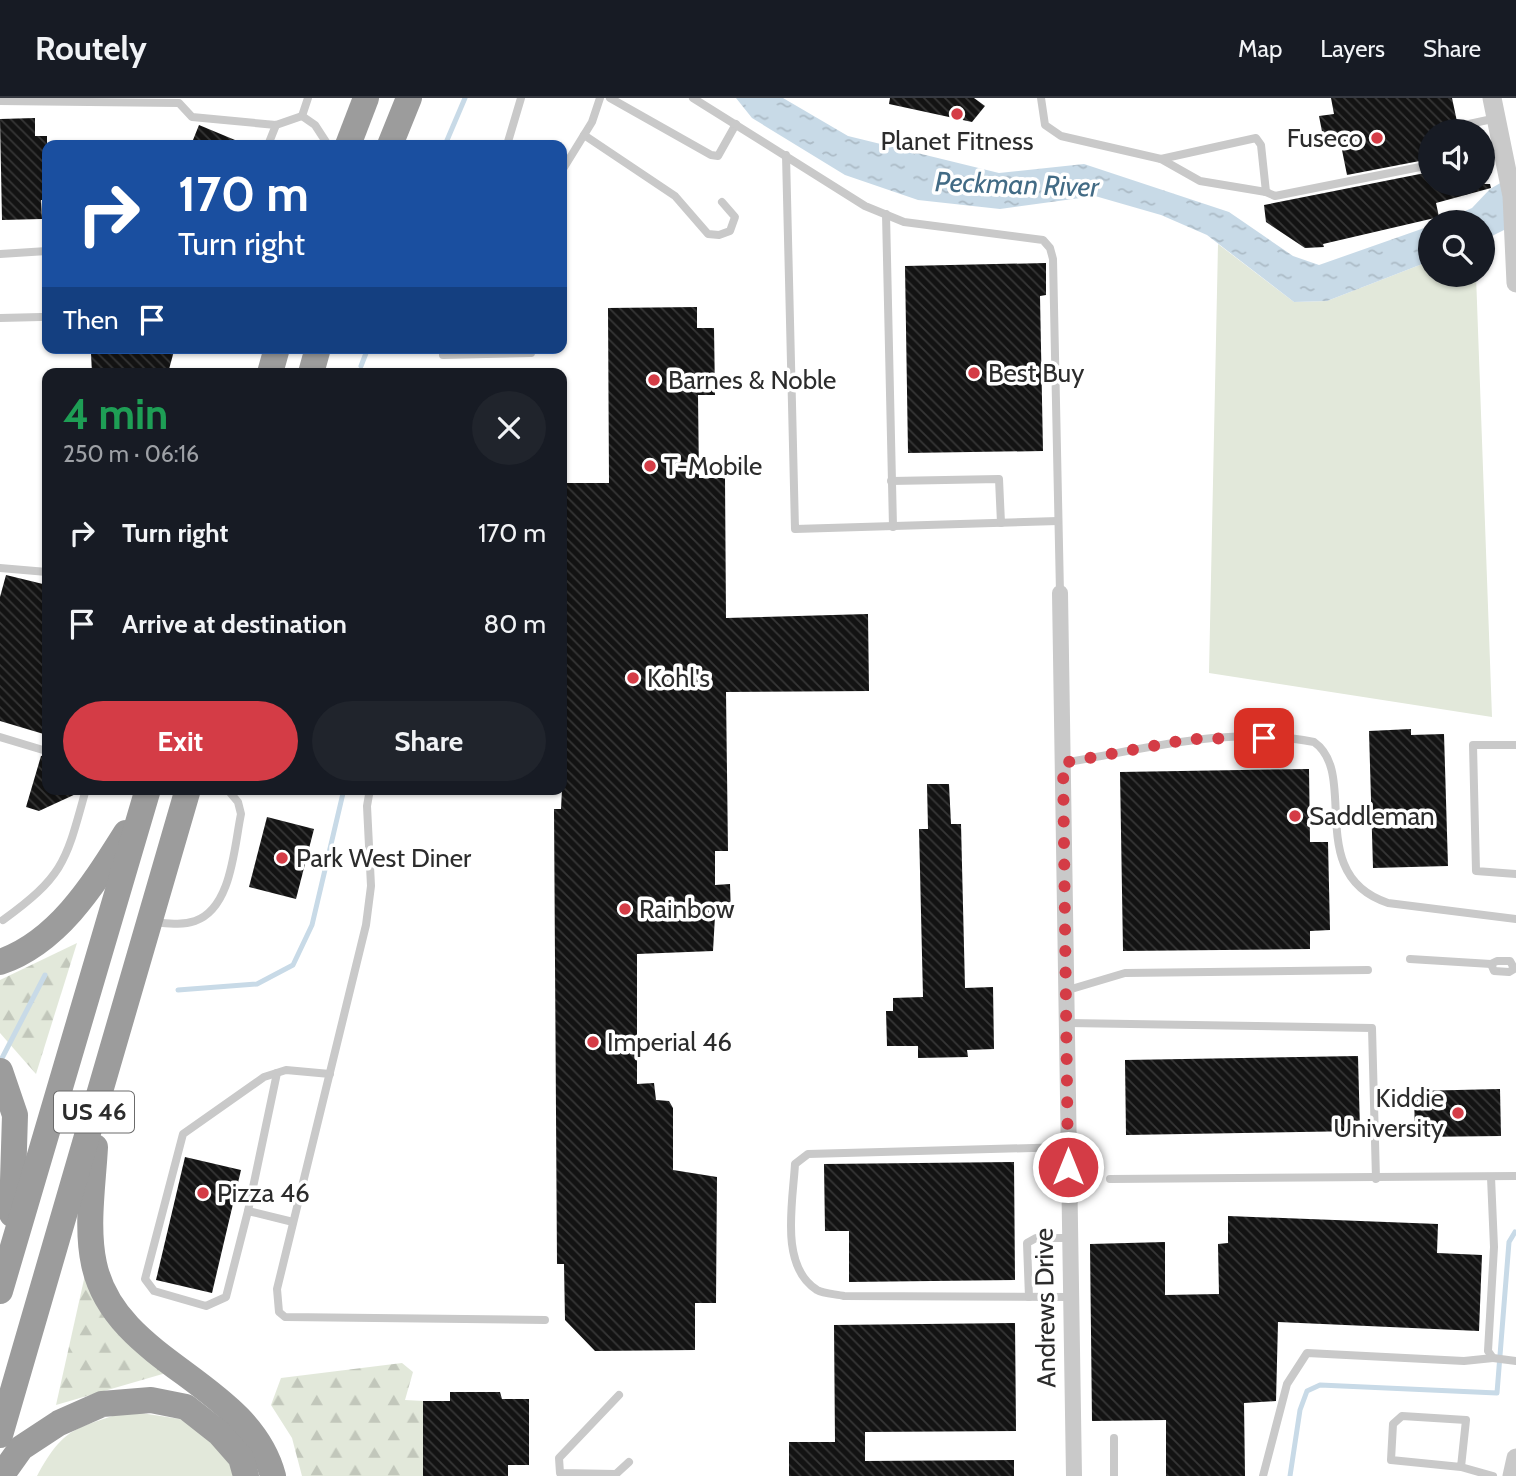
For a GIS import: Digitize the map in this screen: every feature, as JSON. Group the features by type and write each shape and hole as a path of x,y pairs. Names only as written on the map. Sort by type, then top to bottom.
{"highway":[{"path":"350,140 366,98"},
{"path":"392,140 409,98"},
{"name":"US 46","path":"0,1435 186,795"},
{"path":"0,962 13,957 44,936 74,909 145,799"},
{"name":"US 46","path":"0,1291 145,799"},
{"path":"0,1071 15,1115 9,1259"},
{"path":"98,1098 91,1216 94,1265 108,1298 134,1334 229,1409 248,1429 257,1439 273,1476"},
{"path":"1,1476 21,1448 59,1423 102,1404 151,1400 186,1407 219,1433 241,1458 246,1476"}],"street":[{"path":"1492,98 1507,158 1516,283"},
{"name":"Andrews Drive","path":"1060,593 1068,990 1069,1297 1074,1476"},
{"path":"1512,1476 1516,1458"}],"lane":[{"path":"302,116 308,98"},
{"path":"508,140 521,98"},
{"path":"567,164 584,135 600,98"},
{"path":"610,98 711,155 718,156 736,124"},
{"path":"693,98 865,206 905,222 960,231 1029,236 1042,240 1050,248 1053,259 1060,593"},
{"path":"1041,98 1045,125 1061,136 1161,159 1179,172 1200,181 1266,192 1275,197 1418,167"},
{"path":"0,101 179,103 192,117 276,125 302,116"},
{"path":"302,116 315,125 325,140"},
{"path":"270,140 276,125"},
{"path":"584,135 675,196 708,234 719,235 730,231 735,217 722,202"},
{"path":"1161,159 1256,138 1261,145 1266,192"},
{"path":"786,155 795,529 1058,521"},
{"path":"886,214 893,527"},
{"path":"0,254 42,251"},
{"path":"0,318 41,317"},
{"path":"891,481 999,479 1001,523"},
{"path":"0,568 42,572"},
{"path":"0,737 42,750"},
{"path":"1063,763 1190,739 1242,737 1314,742 1326,754 1332,766 1336,827 1342,858 1352,877 1369,897 1388,903 1516,919"},
{"path":"1516,745 1473,745 1476,872 1516,874"},
{"path":"4,920 41,892 59,871 84,795"},
{"path":"149,922 182,924 198,920 222,898 241,814 239,802 233,795"},
{"path":"369,795 367,806 371,886 366,925 275,1302 285,1317 545,1320"},
{"path":"1410,959 1491,964 1494,971 1509,972 1515,968"},
{"path":"1068,990 1125,974 1368,970"},
{"path":"1068,1023 1372,1028 1376,1179"},
{"path":"276,1073 248,1211 226,1297 206,1306 154,1291 145,1279 183,1134 264,1077 276,1073 286,1070 330,1074"},
{"path":"1068,1147 808,1154 795,1164 793,1255 805,1279 819,1291 844,1296 1069,1297"},
{"path":"1110,1179 1516,1176"},
{"path":"1491,1177 1494,1247 1488,1351 1493,1358"},
{"path":"248,1211 293,1222"},
{"path":"1029,1297 1027,1243 1036,1238 1069,1238"},
{"path":"1263,1476 1287,1384 1307,1353 1464,1361 1493,1358 1516,1361"},
{"path":"620,1395 559,1458 560,1473 616,1474 629,1461"},
{"path":"1461,1466 1466,1420 1402,1416 1393,1424 1391,1460 1461,1466 1493,1476"},
{"path":"1114,1438 1114,1476"}],"green space":[{"path":"1218,244 1294,302 1327,301 1418,266 1418,287 1476,287 1492,717 1209,673"},
{"path":"77,943 36,1074 0,1033 0,980"},
{"path":"87,1266 166,1373 56,1405"},
{"path":"402,1363 413,1372 405,1400 423,1401 423,1476 302,1476 292,1438 271,1405 281,1378"},
{"path":"128,1411 193,1421 232,1458 237,1476 37,1476 64,1438 84,1426"}],"water":[{"name":"Peckman River","path":"736,98 783,98 848,136 999,173 1084,164 1229,212 1293,256 1319,265 1418,230 1418,266 1327,301 1294,302 1207,235 1161,215 1095,196 1000,209 918,200 845,175 752,118"},
{"path":"1516,174 1516,224 1495,234 1495,210 1467,210 1483,196 1495,196 1495,186"}],"building":[{"name":"Planet Fitness","path":"890,98 974,98 985,106 972,122 889,104"},
{"name":"Fuseco","path":"1331,98 1452,98 1456,119 1418,119 1418,161 1347,175 1341,145 1325,147 1319,116 1334,114"},
{"path":"35,118 35,136 47,136 47,140 42,140 42,219 2,220 0,119"},
{"path":"199,125 235,140 193,140"},
{"path":"1418,174 1418,196 1462,196 1436,203 1438,210 1418,210 1418,222 1323,244 1324,247 1305,248 1266,222 1264,205"},
{"name":"Best Buy","path":"1046,263 1046,295 1040,296 1043,451 908,453 905,266"},
{"path":"697,307 697,328 714,328 715,395 698,395 699,478 725,478 726,618 868,614 869,691 726,692 728,851 715,851 715,885 730,884 731,915 715,916 713,951 637,954 637,1084 654,1083 656,1100 669,1101 673,1108 673,1170 717,1177 716,1303 695,1303 695,1350 595,1351 565,1320 564,1264 557,1264 554,809 561,809 562,795 567,795 567,483 609,483 608,308"},
{"path":"91,354 173,354 169,368 92,368"},
{"path":"6,575 42,584 42,734 0,721 0,597"},
{"path":"1411,729 1411,735 1444,734 1448,866 1373,868 1369,731"},
{"path":"41,756 42,795 74,795 39,811 26,807"},
{"path":"1309,769 1310,842 1328,842 1330,930 1310,931 1310,949 1123,951 1120,772"},
{"path":"927,784 949,784 951,824 961,824 965,988 993,987 994,1049 967,1050 968,1057 918,1058 918,1046 887,1046 886,1011 893,1011 893,998 923,997 919,829 928,829"},
{"name":"Park West Diner","path":"267,817 314,829 296,899 249,887"},
{"path":"1358,1056 1360,1131 1126,1135 1125,1060"},
{"name":"Kiddie University","path":"1500,1089 1501,1136 1415,1137 1414,1091"},
{"path":"185,1157 241,1170 212,1293 156,1280"},
{"path":"1014,1162 1015,1280 849,1282 849,1231 825,1231 824,1164"},
{"path":"1228,1216 1438,1224 1437,1253 1482,1255 1479,1331 1278,1322 1276,1401 1244,1403 1245,1476 1166,1476 1166,1420 1092,1421 1090,1244 1165,1242 1165,1295 1219,1294 1218,1244 1228,1243"},
{"path":"1015,1323 1016,1431 865,1432 865,1461 1014,1460 1014,1476 789,1476 789,1442 835,1442 834,1325"},
{"path":"450,1392 500,1392 502,1399 529,1399 529,1465 508,1465 508,1476 423,1476 423,1401 450,1401"}],"waterway":[{"path":"447,140 465,98"},
{"path":"361,366 366,354"},
{"path":"178,990 257,984 293,965 312,925 343,795"},
{"path":"0,1062 45,975"},
{"path":"1290,1476 1300,1410 1307,1391 1320,1385 1497,1393 1509,1242 1515,1232"}],"place":[{"name":"Planet Fitness","path":"957,114"},
{"name":"Fuseco","path":"1377,138"},
{"name":"Best Buy","path":"974,373"},
{"name":"Barnes & Noble","path":"654,380"},
{"name":"T-Mobile","path":"650,466"},
{"name":"Kohl's","path":"633,678"},
{"name":"Saddleman","path":"1295,816"},
{"name":"Park West Diner","path":"282,858"},
{"name":"Rainbow","path":"625,909"},
{"name":"Imperial 46","path":"593,1042"},
{"name":"Kiddie University","path":"1458,1113"},
{"name":"Pizza 46","path":"203,1193"}],"route":[{"path":"1068,1167 1063,763 1190,739 1264,738"}]}
